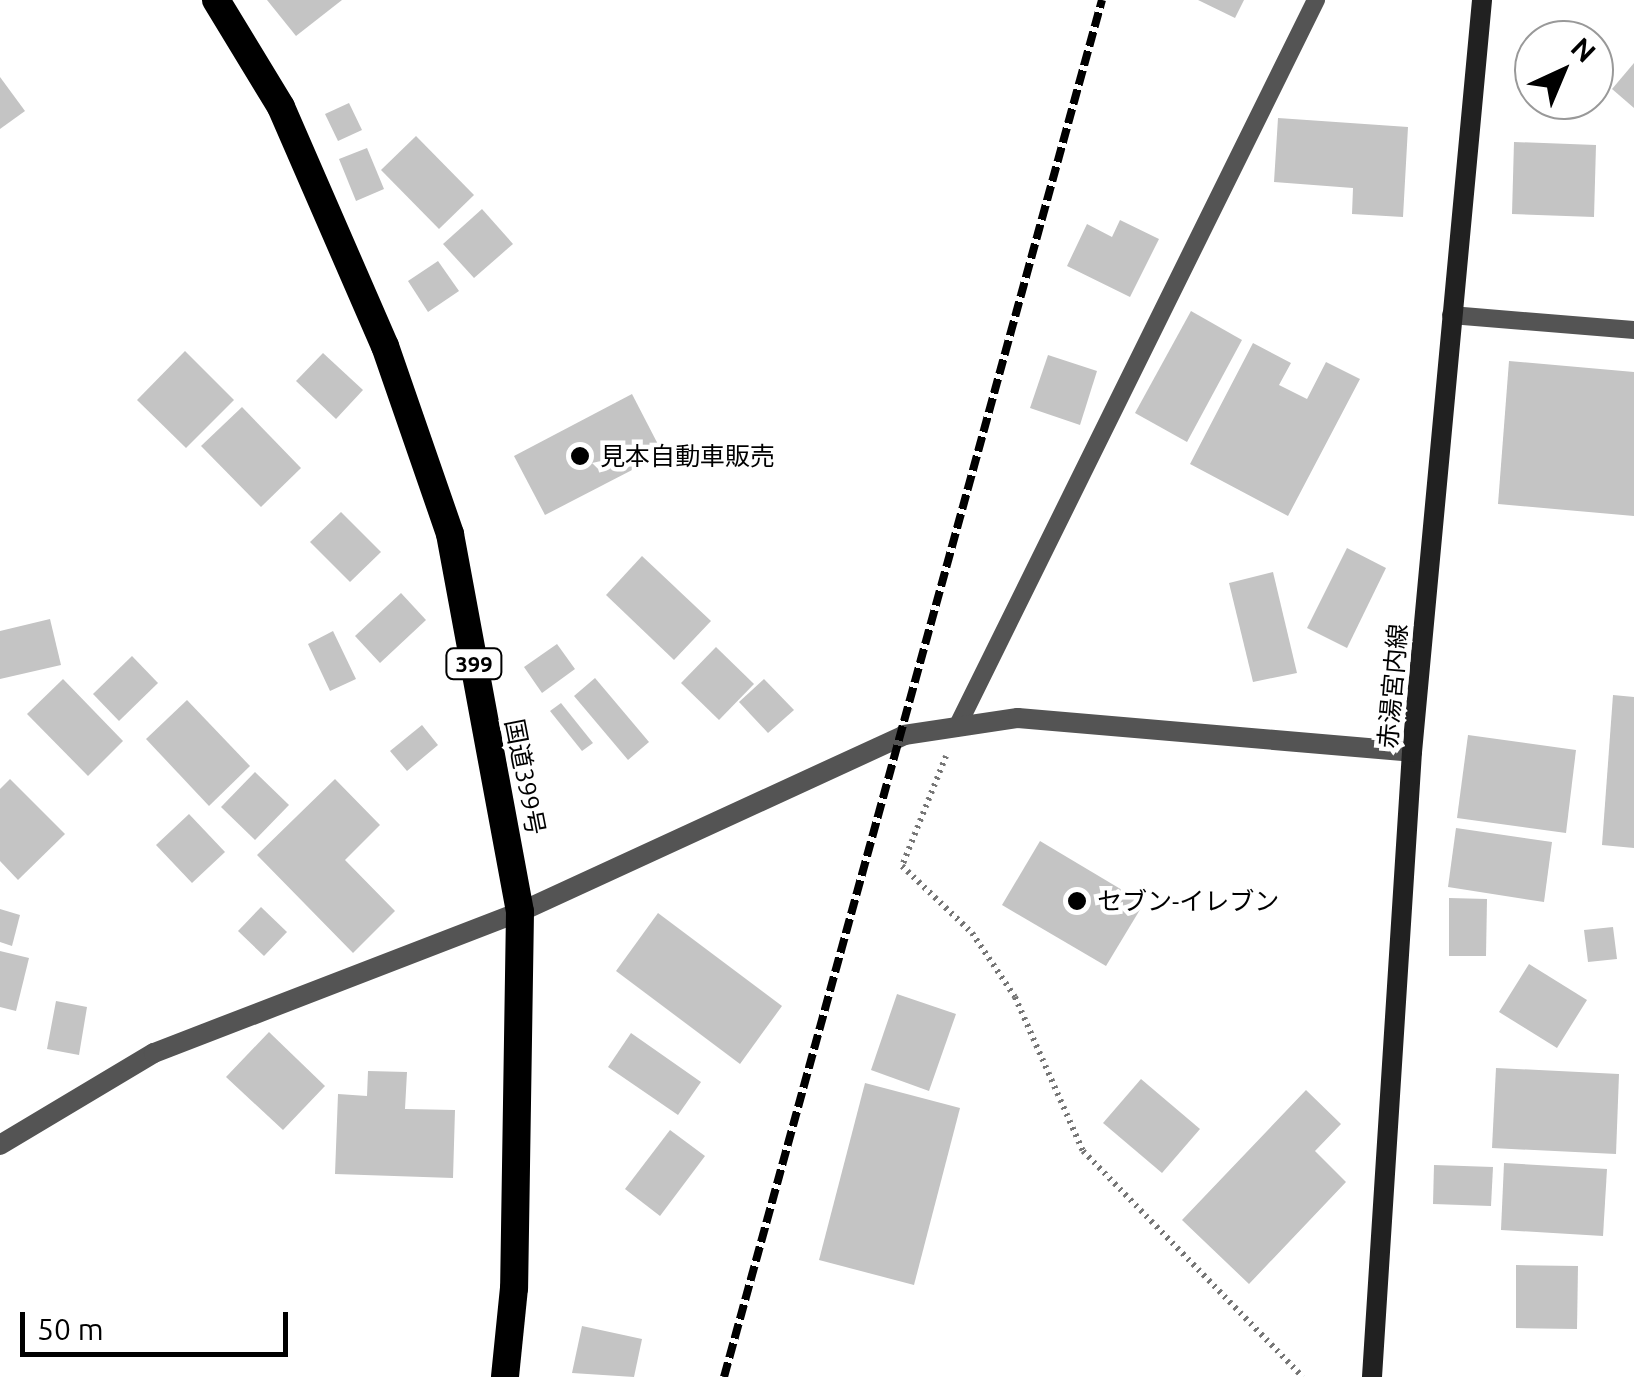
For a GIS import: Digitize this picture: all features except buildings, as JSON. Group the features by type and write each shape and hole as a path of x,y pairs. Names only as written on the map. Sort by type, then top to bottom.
{"highway":[{"name":"国道399号","path":"216,0 281,108 305,162 385,346 450,534 520,912 514,1288 504,1377"}],"main road":[{"name":"赤湯宮内線","path":"1372,1377 1412,752 1482,0"}],"street":[{"path":"0,1145 154,1053 520,912 816,771 904,735 1018,718 1412,752"}],"lane":[{"path":"957,727 1316,0"},
{"path":"1450,315 1634,330"}],"path":[{"path":"957,727 902,866 972,933 1014,996 1083,1151 1302,1377"}],"railway":[{"path":"724,1377 1102,0"}],"place":[{"name":"見本自動車販売","path":"580,456"},
{"name":"セブン-イレブン","path":"1077,901"}]}
